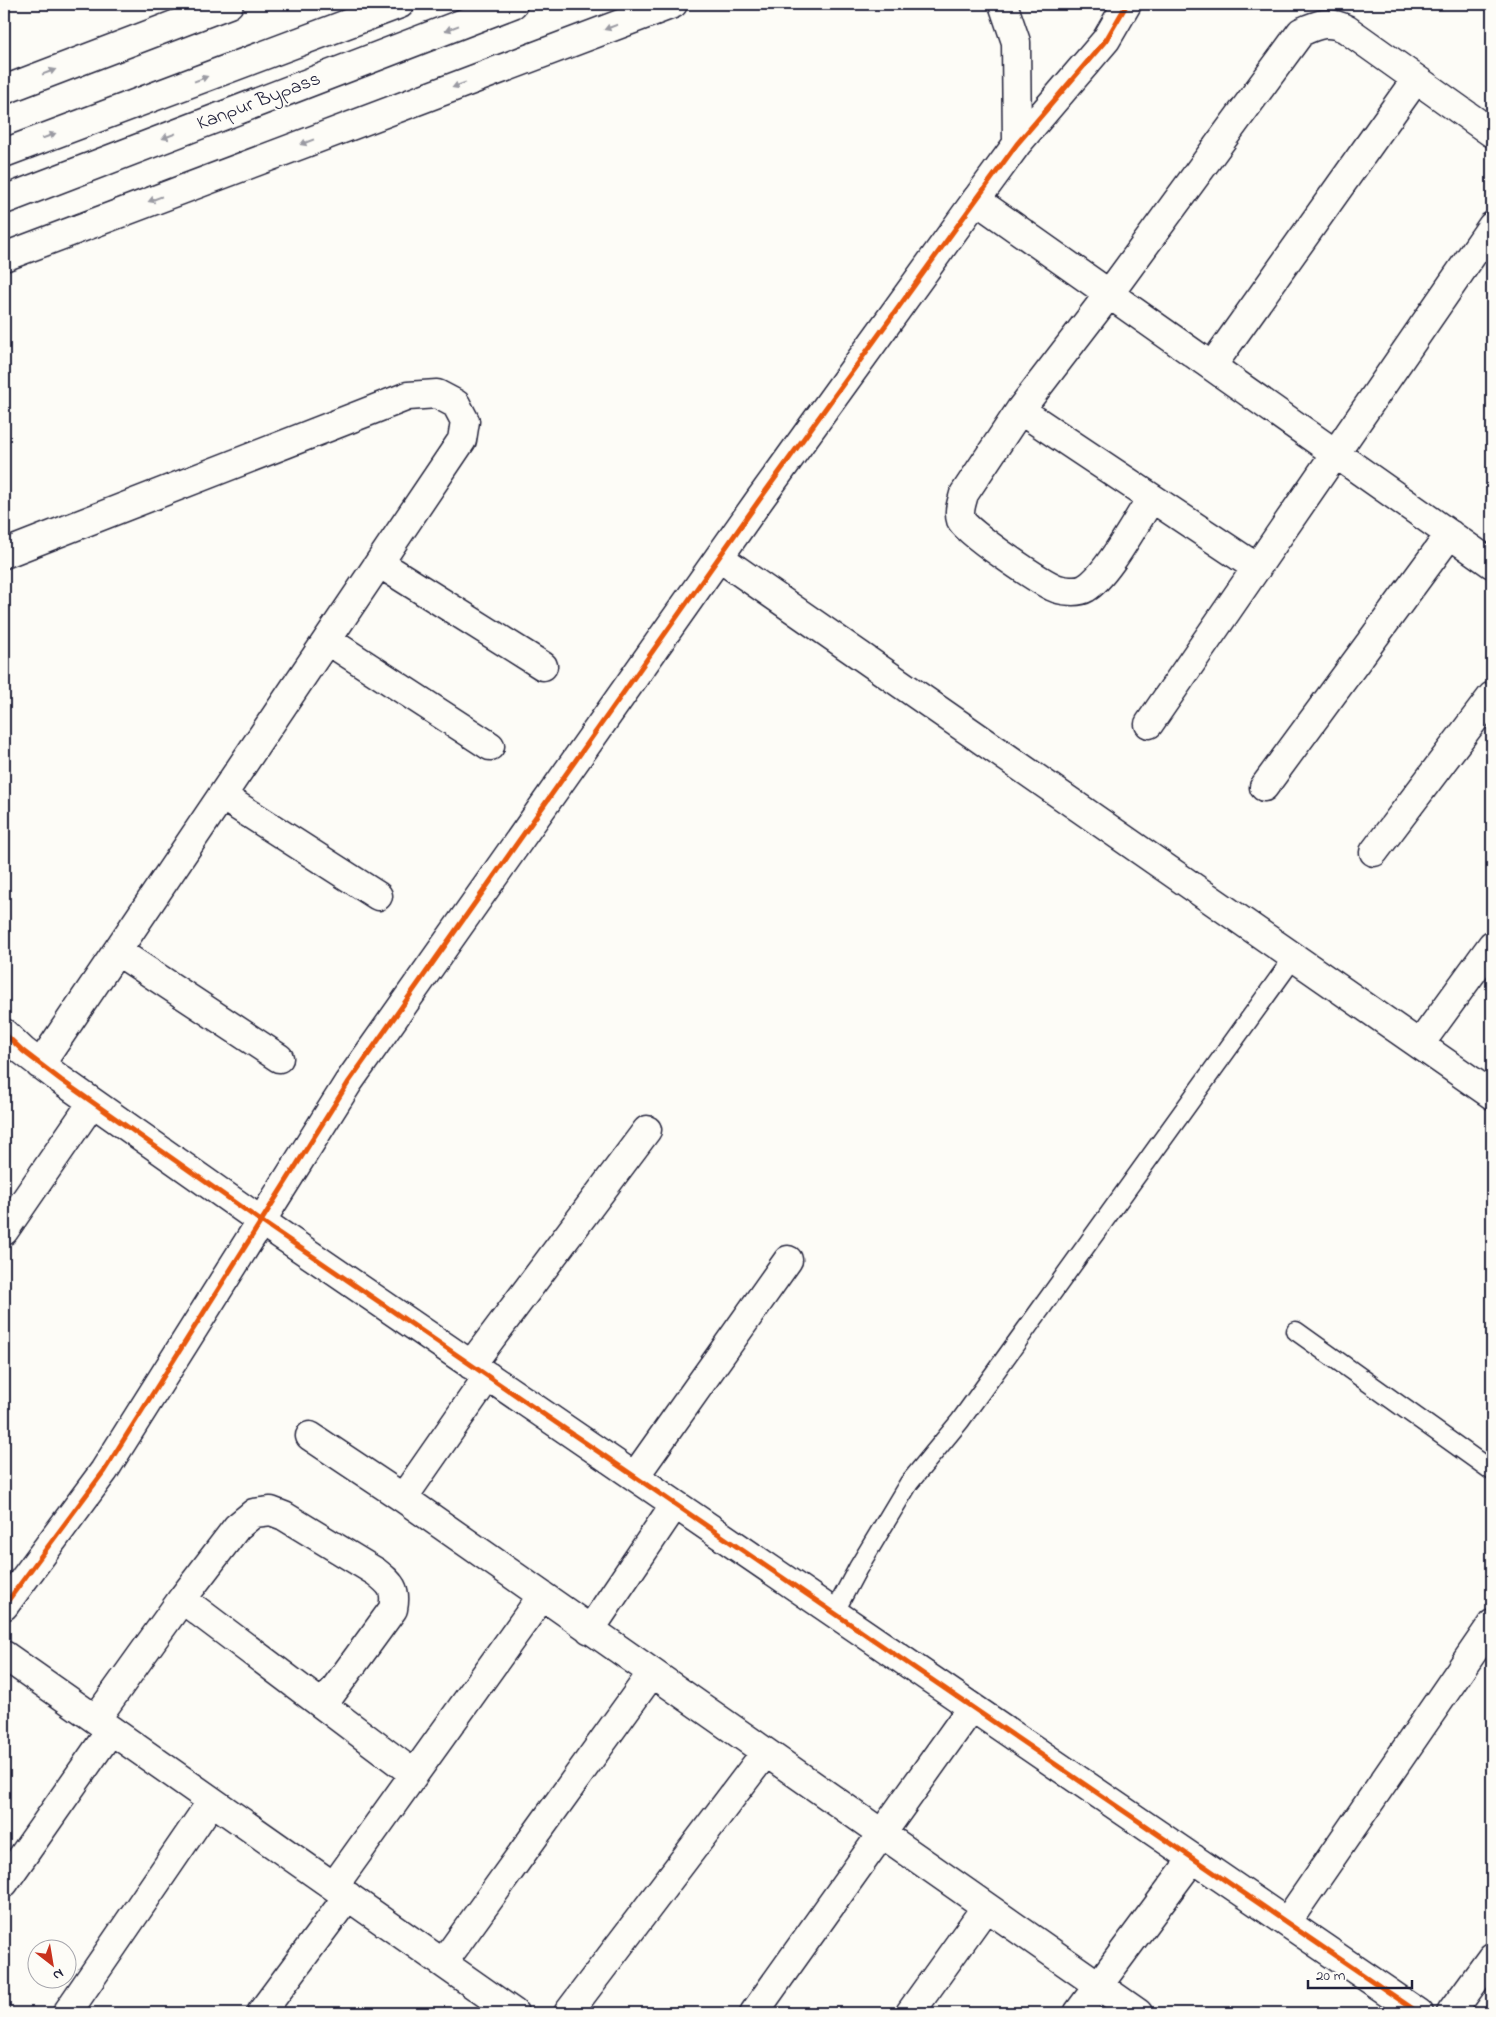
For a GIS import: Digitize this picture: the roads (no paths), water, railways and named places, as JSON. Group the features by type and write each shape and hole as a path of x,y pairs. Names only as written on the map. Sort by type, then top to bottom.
{"main road":[{"path":"4,90 229,4"},
{"name":"Kanpur Bypass","path":"4,153 400,4"},
{"name":"Kanpur Bypass","path":"4,200 514,4"},
{"path":"4,257 673,4"},
{"path":"1003,4 1016,42 1017,144"},
{"path":"4,1606 104,1471 348,1084 976,200 1017,144 1106,40 1126,5"},
{"path":"1150,499 1098,579 1084,590 1070,591 1054,588 972,534 961,520 960,507 964,494 1020,410 1109,294 1301,32 1318,23 1335,23 1346,28 1492,134"},
{"path":"1212,366 1416,79"},
{"path":"976,200 1492,564"},
{"path":"1149,724 1492,226"},
{"path":"4,554 408,396 437,394 456,404 465,421 462,440 40,1065"},
{"path":"1020,410 1150,499 1256,568"},
{"path":"1264,787 1450,534"},
{"path":"720,558 1492,1095"},
{"path":"379,563 543,666"},
{"path":"327,640 490,746"},
{"path":"1374,852 1492,696"},
{"path":"222,796 378,896"},
{"path":"1420,1044 1492,944"},
{"path":"117,951 279,1058"},
{"path":"4,1033 40,1065 261,1221 1419,2013"},
{"path":"4,1231 92,1102"},
{"path":"403,1498 480,1370 646,1130"},
{"path":"635,1476 788,1260"},
{"path":"310,1436 403,1498 1138,2013"},
{"path":"590,1630 675,1504"},
{"path":"4,1883 182,1599 237,1527 254,1513 271,1511 284,1516 376,1572 389,1583 395,1596 393,1609 323,1705"},
{"path":"261,2013 341,1891 414,1774 542,1596"},
{"path":"182,1599 414,1774"},
{"path":"1287,1922 1492,1624"},
{"path":"4,1655 514,2013"},
{"path":"443,1963 652,1673"},
{"path":"754,2013 972,1707"},
{"path":"568,2013 765,1753"},
{"path":"68,2013 212,1801"},
{"path":"1078,2013 1193,1858"},
{"path":"910,2013 986,1907"},
{"path":"1451,2013 1492,1956"}],"lane":[{"path":"834,1613 858,1568 909,1483 960,1421 1294,957"},
{"path":"1296,1331 1492,1470"}]}
